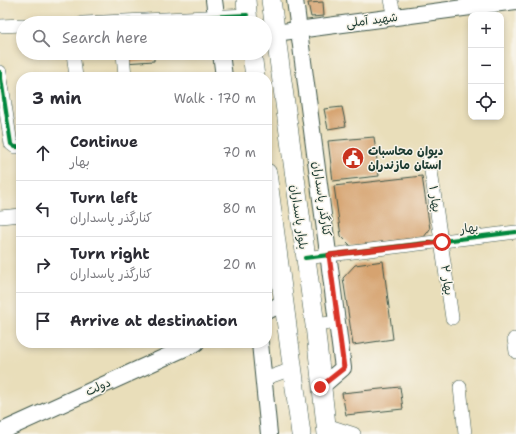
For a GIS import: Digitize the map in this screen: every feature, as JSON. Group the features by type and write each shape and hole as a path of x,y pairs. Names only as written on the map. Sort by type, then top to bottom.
{"highway":[{"name":"بلوار پاسداران","path":"271,0 315,325 320,387 326,430"},
{"path":"253,60 254,72"},
{"path":"272,252 275,307 292,369 301,434"}],"main road":[{"path":"214,0 216,16"},
{"name":"کنارگذر پاسداران","path":"295,0 344,368 320,387"},
{"name":"شهید آملی","path":"275,33 516,1"},
{"path":"222,60 223,72"},
{"name":"دولت","path":"0,432 185,348"},
{"path":"261,348 269,434"}],"street":[{"path":"391,0 395,17"},
{"path":"234,16 247,13"},
{"path":"0,26 16,25"},
{"path":"74,60 75,72"},
{"path":"124,60 125,72"},
{"path":"0,72 11,144 16,147"},
{"name":"بهار ۱","path":"429,157 442,242"},
{"path":"0,217 16,215"},
{"name":"بهار","path":"305,258 516,232"},
{"name":"بهار ۲","path":"442,242 452,318"},
{"path":"315,325 338,322"},
{"path":"264,379 292,369"},
{"path":"460,387 466,434"},
{"path":"326,430 354,434"}],"building":[{"path":"323,2 324,16 311,17 308,3"},
{"path":"124,60 154,60 154,61 124,63"},
{"path":"342,107 346,126 328,129 324,109"},
{"name":"دیوان محاسبات استان مازندران","path":"374,137 379,176 333,181 328,141"},
{"path":"422,176 430,229 424,237 351,246 341,236 334,186"},
{"path":"383,261 393,339 353,345 343,278 355,265"},
{"path":"400,387 403,409 346,415 342,393"}],"cycle path":[{"path":"226,16 247,15"},
{"path":"0,72 11,144 16,147"},
{"path":"305,258 516,232"}],"place":[{"name":"دیوان محاسبات استان مازندران","path":"353,158"}],"route":[{"path":"320,387 344,368 329,255 442,242"}]}
